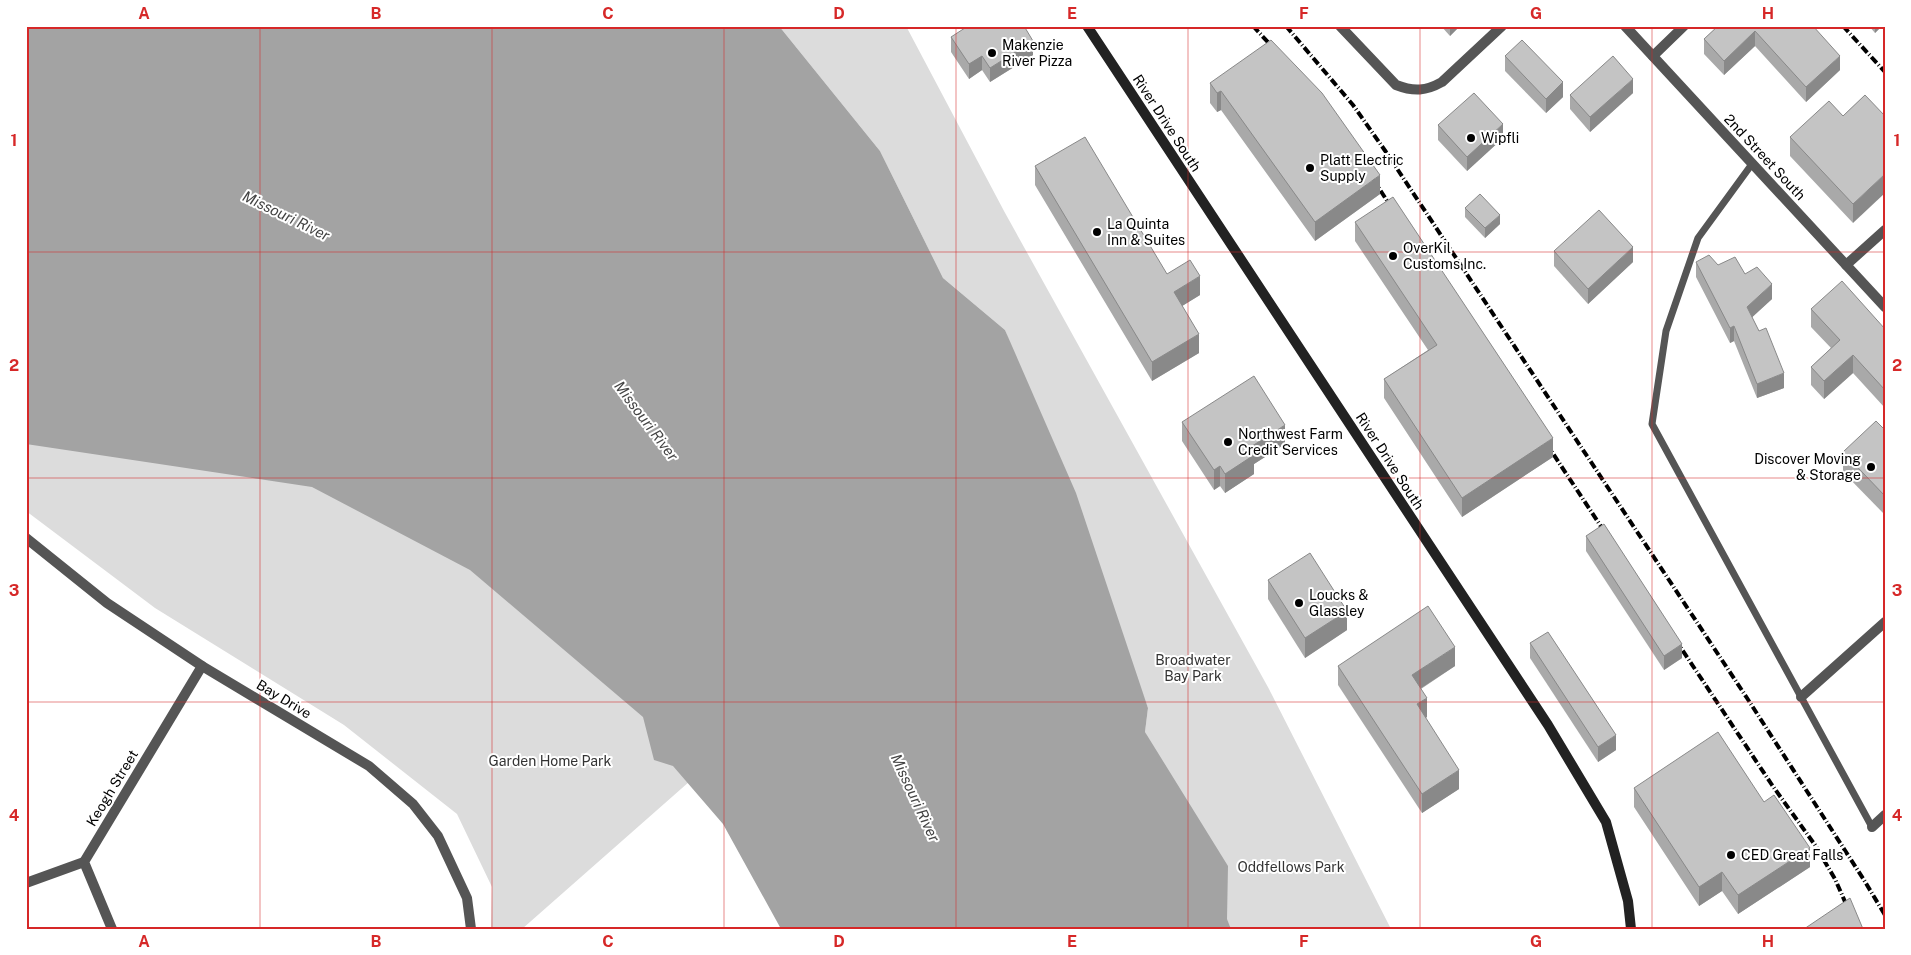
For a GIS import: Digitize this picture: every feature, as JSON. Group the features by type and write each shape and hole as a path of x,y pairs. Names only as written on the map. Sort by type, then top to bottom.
{"main road":[{"name":"River Drive South","path":"1087,26 1542,717 1588,791 1606,822 1628,901 1631,929"}],"street":[{"path":"1340,26 1396,86 1420,91 1432,88 1442,82 1502,26"},
{"name":"2nd Street South","path":"1625,26 1885,307"},
{"path":"1653,56 1684,26"},
{"path":"1846,265 1885,230"},
{"name":"Bay Drive","path":"26,538 108,603 202,666 369,766 414,804 438,836 467,898 471,929"},
{"path":"1801,697 1885,622"},
{"name":"Keogh Street","path":"84,862 202,666"},
{"path":"1872,827 1885,815"},
{"path":"26,883 84,862 112,929"}],"lane":[{"path":"1752,164 1698,238 1666,331 1652,424 1872,827"}],"green space":[{"name":"Broadwater Bay Park","path":"779,26 906,26 1004,211 1269,689 1391,929 1231,929 1145,732 1148,708 1005,330 943,278 880,151"},
{"name":"Garden Home Park","path":"26,428 254,461 406,514 606,659 698,774 522,929 491,929 492,887 457,814 344,725 155,608 26,511"}],"water":[{"name":"Missouri River","path":"26,26 779,26 880,151 943,278 1005,330 1076,493 1148,708 1145,732 1228,866 1227,919 1231,929 781,929 723,824 673,766 654,760 643,717 470,570 312,487 26,444"}],"building":[{"name":"Makenzie River Pizza","path":"968,26 1024,26 1033,41 990,68 982,56 969,64 951,37"},
{"path":"1718,26 1813,26 1840,56 1806,87 1755,31 1724,61 1704,39"},
{"path":"1271,40 1322,93 1380,175 1315,222 1221,91 1217,93 1210,83"},
{"path":"1522,40 1563,82 1546,99 1505,56"},
{"path":"1613,56 1633,79 1590,117 1570,95"},
{"path":"1474,93 1503,124 1467,157 1438,125"},
{"path":"1865,95 1885,116 1885,174 1853,204 1790,137 1829,101 1843,116"},
{"name":"La Quinta Inn & Suites","path":"1085,137 1167,274 1190,260 1200,276 1174,292 1199,334 1152,362 1035,166"},
{"path":"1480,194 1500,215 1485,228 1465,208"},
{"path":"1393,197 1553,438 1462,498 1384,379 1437,345 1355,222"},
{"path":"1599,210 1633,247 1588,289 1554,251"},
{"path":"1709,255 1718,265 1735,257 1745,274 1757,267 1772,284 1747,307 1759,331 1766,328 1784,373 1757,384 1734,326 1730,328 1696,262"},
{"path":"1842,281 1885,329 1885,390 1853,355 1824,381 1811,367 1840,340 1811,309"},
{"path":"1254,376 1285,425 1249,448 1254,455 1225,474 1220,466 1214,470 1182,422"},
{"path":"1876,421 1885,430 1885,496 1843,452"},
{"path":"1604,524 1682,644 1664,656 1586,536"},
{"path":"1310,553 1347,611 1305,638 1268,580"},
{"path":"1428,606 1455,647 1412,675 1427,698 1417,704 1459,770 1422,794 1338,666"},
{"path":"1548,632 1616,735 1598,747 1530,643"},
{"path":"1718,732 1764,802 1774,795 1810,848 1738,895 1722,872 1699,887 1634,788"},
{"path":"1850,898 1863,929 1804,929"}],"railway":[{"path":"1253,26 1277,52"},
{"path":"1286,26 1353,105 1386,152 1747,698 1885,915"},
{"path":"1843,26 1885,72"},
{"path":"1373,179 1395,213"},
{"path":"1546,443 1608,537"},
{"path":"1675,639 1772,785 1815,845 1835,879 1857,929"}],"place":[{"name":"Makenzie River Pizza","path":"992,53"},
{"name":"Wipfli","path":"1471,138"},
{"name":"Platt Electric Supply","path":"1310,168"},
{"name":"La Quinta Inn & Suites","path":"1097,232"},
{"name":"OverKil Customs Inc.","path":"1393,256"},
{"name":"Northwest Farm Credit Services","path":"1228,442"},
{"name":"Discover Moving & Storage","path":"1871,467"},
{"name":"Loucks & Glassley","path":"1299,603"},
{"name":"CED Great Falls","path":"1731,855"}],"park label":[{"name":"Oddfellows Park","path":"1291,867"}]}
